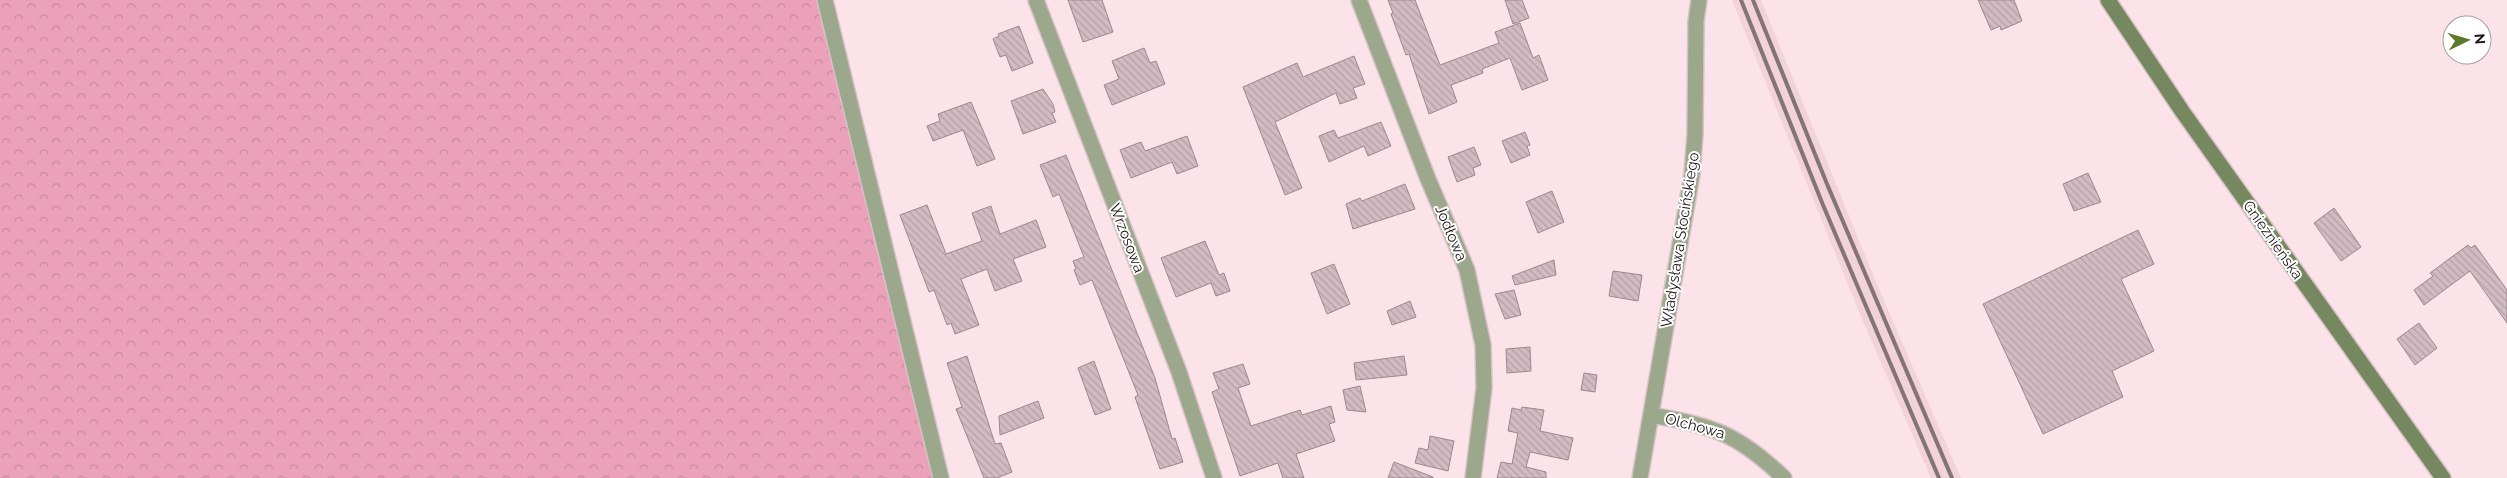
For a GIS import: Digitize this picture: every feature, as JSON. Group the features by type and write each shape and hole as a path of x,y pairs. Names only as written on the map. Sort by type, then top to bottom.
{"main road":[{"name":"Gnieźnieńska","path":"2108,0 2199,135 2443,478"}],"street":[{"path":"826,0 941,478"},
{"name":"Wrzosowa","path":"1036,0 1179,372 1214,478"},
{"name":"Jodłowa","path":"1359,0 1428,180 1467,270 1483,345 1482,408 1473,478"},
{"name":"Władysława Słocińskiego","path":"1640,478 1692,174 1696,134 1696,21 1699,0"},
{"name":"Olchowa","path":"1651,415 1691,422 1726,434 1744,444 1784,478"}],"shaded area":[{"path":"1732,0 1761,0 1876,282 1961,478 1931,478 1862,319"}],"green space":[{"path":"0,0 831,0 943,478 0,478"}],"building":[{"path":"1068,0 1102,0 1113,32 1083,42"},
{"path":"1388,0 1415,0 1440,65 1499,43 1495,32 1520,23 1533,58 1539,55 1548,80 1522,90 1510,58 1482,69 1483,73 1451,85 1457,102 1429,114 1409,54 1406,55 1391,14 1393,13"},
{"path":"1505,0 1522,0 1529,18 1513,24"},
{"path":"1978,0 2014,0 2022,21 2001,30 2000,26 1991,30"},
{"path":"1019,26 1033,63 1012,71 1006,55 1000,57 993,39 999,36 998,34"},
{"path":"1144,48 1150,63 1156,61 1165,84 1112,105 1104,85 1119,79 1112,61"},
{"path":"1354,56 1365,84 1353,88 1357,98 1340,104 1336,93 1275,122 1302,188 1285,195 1243,87 1297,63 1303,77"},
{"path":"1043,89 1053,104 1055,112 1052,113 1056,122 1023,134 1011,101"},
{"path":"971,102 995,159 977,166 963,130 933,141 927,126 940,121 938,114"},
{"path":"1381,122 1391,146 1368,156 1364,146 1329,162 1319,136 1334,130 1338,138"},
{"path":"1525,132 1530,145 1527,146 1530,155 1511,163 1502,141"},
{"path":"1187,136 1198,166 1177,174 1172,162 1131,178 1120,150 1141,142 1145,151"},
{"path":"1474,147 1481,165 1473,168 1475,175 1457,182 1448,157"},
{"path":"1066,155 1155,378 1172,439 1175,438 1183,462 1160,469 1135,397 1138,395 1092,280 1080,285 1074,270 1076,269 1073,261 1084,257 1059,194 1053,197 1040,165"},
{"path":"2088,173 2101,202 2074,211 2063,184"},
{"path":"1405,184 1415,209 1353,229 1346,204 1360,198 1362,201"},
{"path":"1552,191 1564,222 1538,233 1526,202"},
{"path":"927,205 946,254 982,241 972,213 991,206 1000,234 1036,220 1046,247 1013,259 1022,281 995,291 987,269 961,279 979,325 955,334 951,323 947,325 934,290 929,292 900,215"},
{"path":"2334,208 2361,247 2341,261 2314,223"},
{"path":"2138,230 2154,264 2121,279 2154,351 2112,371 2123,397 2043,434 1983,304"},
{"path":"1205,241 1219,275 1224,273 1230,291 1216,296 1211,283 1176,297 1161,258"},
{"path":"2468,245 2471,248 2475,245 2507,290 2507,323 2470,271 2424,305 2414,290 2433,276 2430,273"},
{"path":"1554,260 1556,275 1515,285 1512,276"},
{"path":"1334,264 1350,304 1327,314 1311,273"},
{"path":"1613,271 1642,275 1638,301 1609,296"},
{"path":"1514,290 1521,315 1505,319 1495,294"},
{"path":"1410,301 1416,317 1392,325 1387,311"},
{"path":"2419,323 2437,348 2415,365 2397,339"},
{"path":"1530,347 1531,371 1507,373 1506,349"},
{"path":"967,356 995,444 1001,443 1012,472 997,478 984,478 956,409 962,407 947,363"},
{"path":"1404,356 1407,375 1356,380 1354,363"},
{"path":"1094,361 1111,409 1095,415 1078,368"},
{"path":"1243,364 1250,384 1238,388 1251,426 1300,410 1302,415 1331,406 1335,422 1329,424 1335,441 1296,454 1304,478 1283,478 1278,463 1240,476 1212,392 1219,389 1213,373"},
{"path":"1584,373 1597,375 1595,392 1581,390"},
{"path":"1360,386 1366,412 1347,410 1343,390"},
{"path":"1038,401 1044,418 1000,435 999,416"},
{"path":"1522,407 1544,410 1540,431 1573,438 1568,460 1530,452 1526,467 1546,472 1546,478 1497,478 1501,462 1512,464 1518,433 1508,431 1512,408 1521,410"},
{"path":"1430,436 1454,441 1448,471 1415,463 1419,448 1428,450"},
{"path":"1394,462 1433,477 1433,478 1388,478"}],"railway":[{"path":"1741,0 1823,205 1939,478"},
{"path":"1753,0 1827,184 1952,478"}]}
